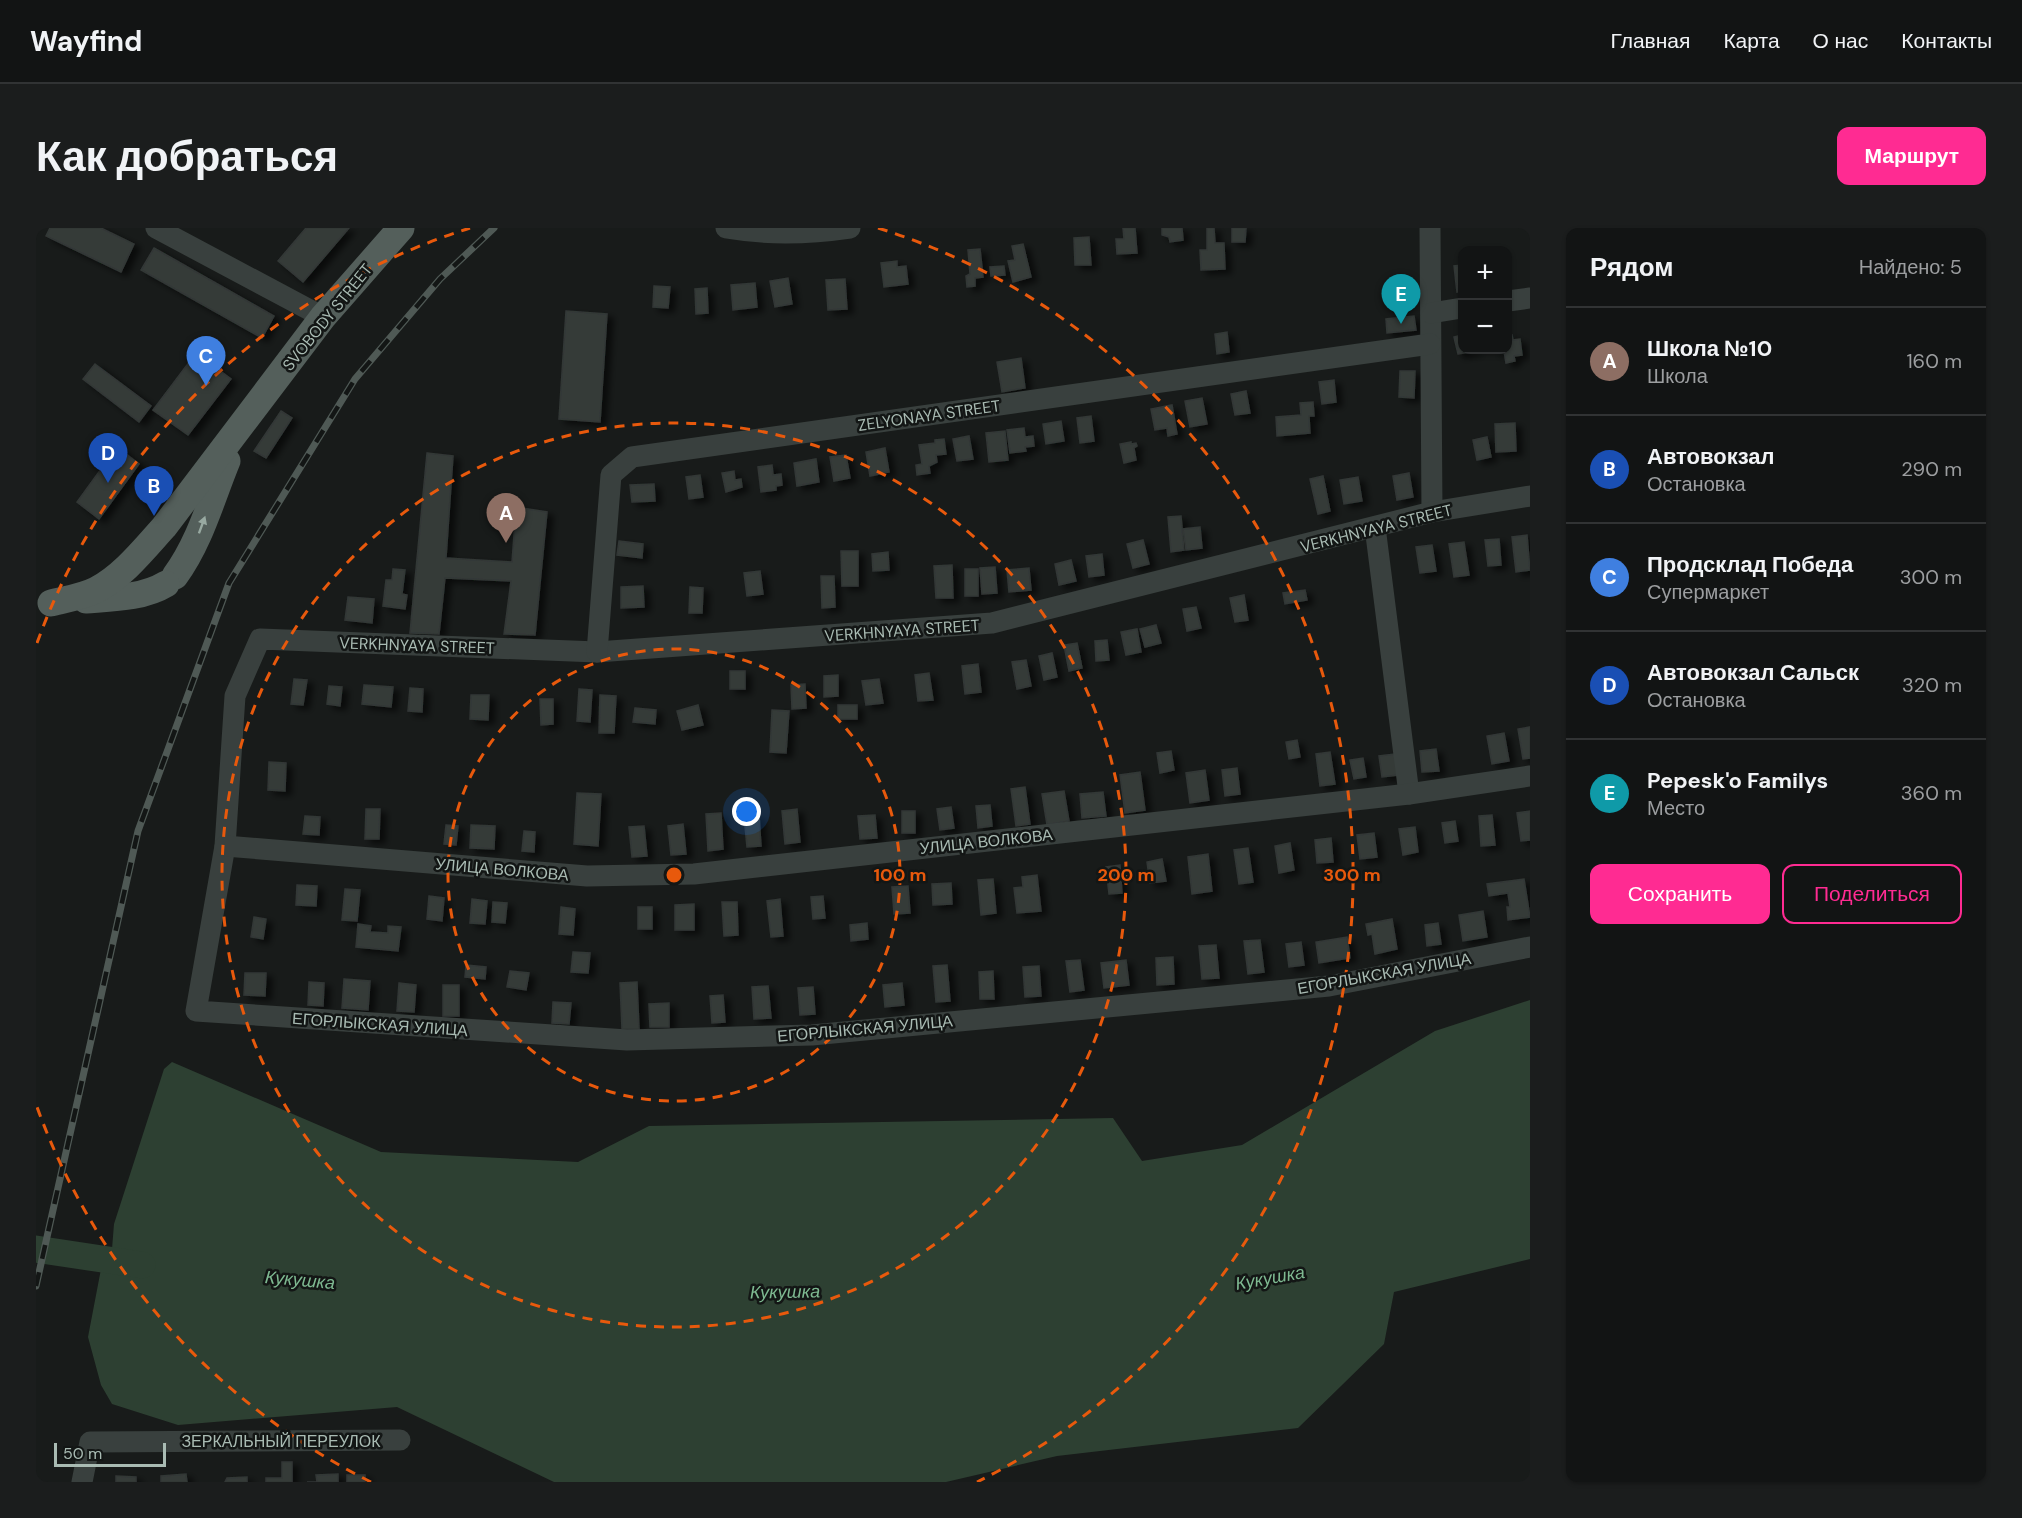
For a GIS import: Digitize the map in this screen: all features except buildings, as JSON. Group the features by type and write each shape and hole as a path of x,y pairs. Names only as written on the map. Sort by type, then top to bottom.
{"main road":[{"name":"SVOBODY STREET","path":"256,407 323,316 401,228"},
{"path":"140,554 164,527 256,407"},
{"path":"43,603 119,597 158,589 170,580 187,559 230,452 256,407"},
{"path":"43,603 81,596 95,590 111,581 151,545 165,546 171,550 178,562 170,580"}],"street":[{"path":"156,228 323,316"},
{"path":"726,228 756,233 837,229"},
{"path":"1430,228 1432,512"},
{"path":"1512,300 1530,298"},
{"path":"1431,313 1458,309"},
{"name":"ZELYONAYA STREET","path":"597,652 611,474 632,457 1430,344"},
{"name":"VERKHNYAYA STREET","path":"225,846 235,696 260,639 597,652 992,623 1432,512 1530,496"},
{"path":"1375,528 1409,794"},
{"name":"УЛИЦА ВОЛКОВА","path":"225,846 587,876 694,874 1409,794 1530,776"},
{"name":"ЕГОРЛЫКСКАЯ УЛИЦА","path":"225,846 196,1011 627,1040 812,1035 1329,986 1530,947"},
{"name":"ЗЕРКАЛЬНЫЙ ПЕРЕУЛОК","path":"82,1482 90,1442 400,1440"}],"water":[{"path":"1530,1000 1530,1259 1394,1292 1384,1344 1298,1428 1057,1456 946,1482 554,1482 397,1407 178,1425 112,1404 101,1385 88,1337 101,1269 112,1249 114,1224 164,1069 172,1062 381,1152 578,1162 649,1126 1113,1118 1142,1161 1242,1145 1435,1031"}],"waterway":[{"name":"Кукушка","path":"36,1249 142,1265"}],"railway":[{"path":"36,1286 138,831 229,583 355,379 440,279 494,228"}],"place":[{"name":"Pepesk'o Familys","path":"1401,324"},
{"name":"Продсклад Победа","path":"206,386"},
{"name":"Автовокзал Сальск","path":"108,483"},
{"name":"Автовокзал","path":"154,516"},
{"name":"Школа №10","path":"506,543"}]}
